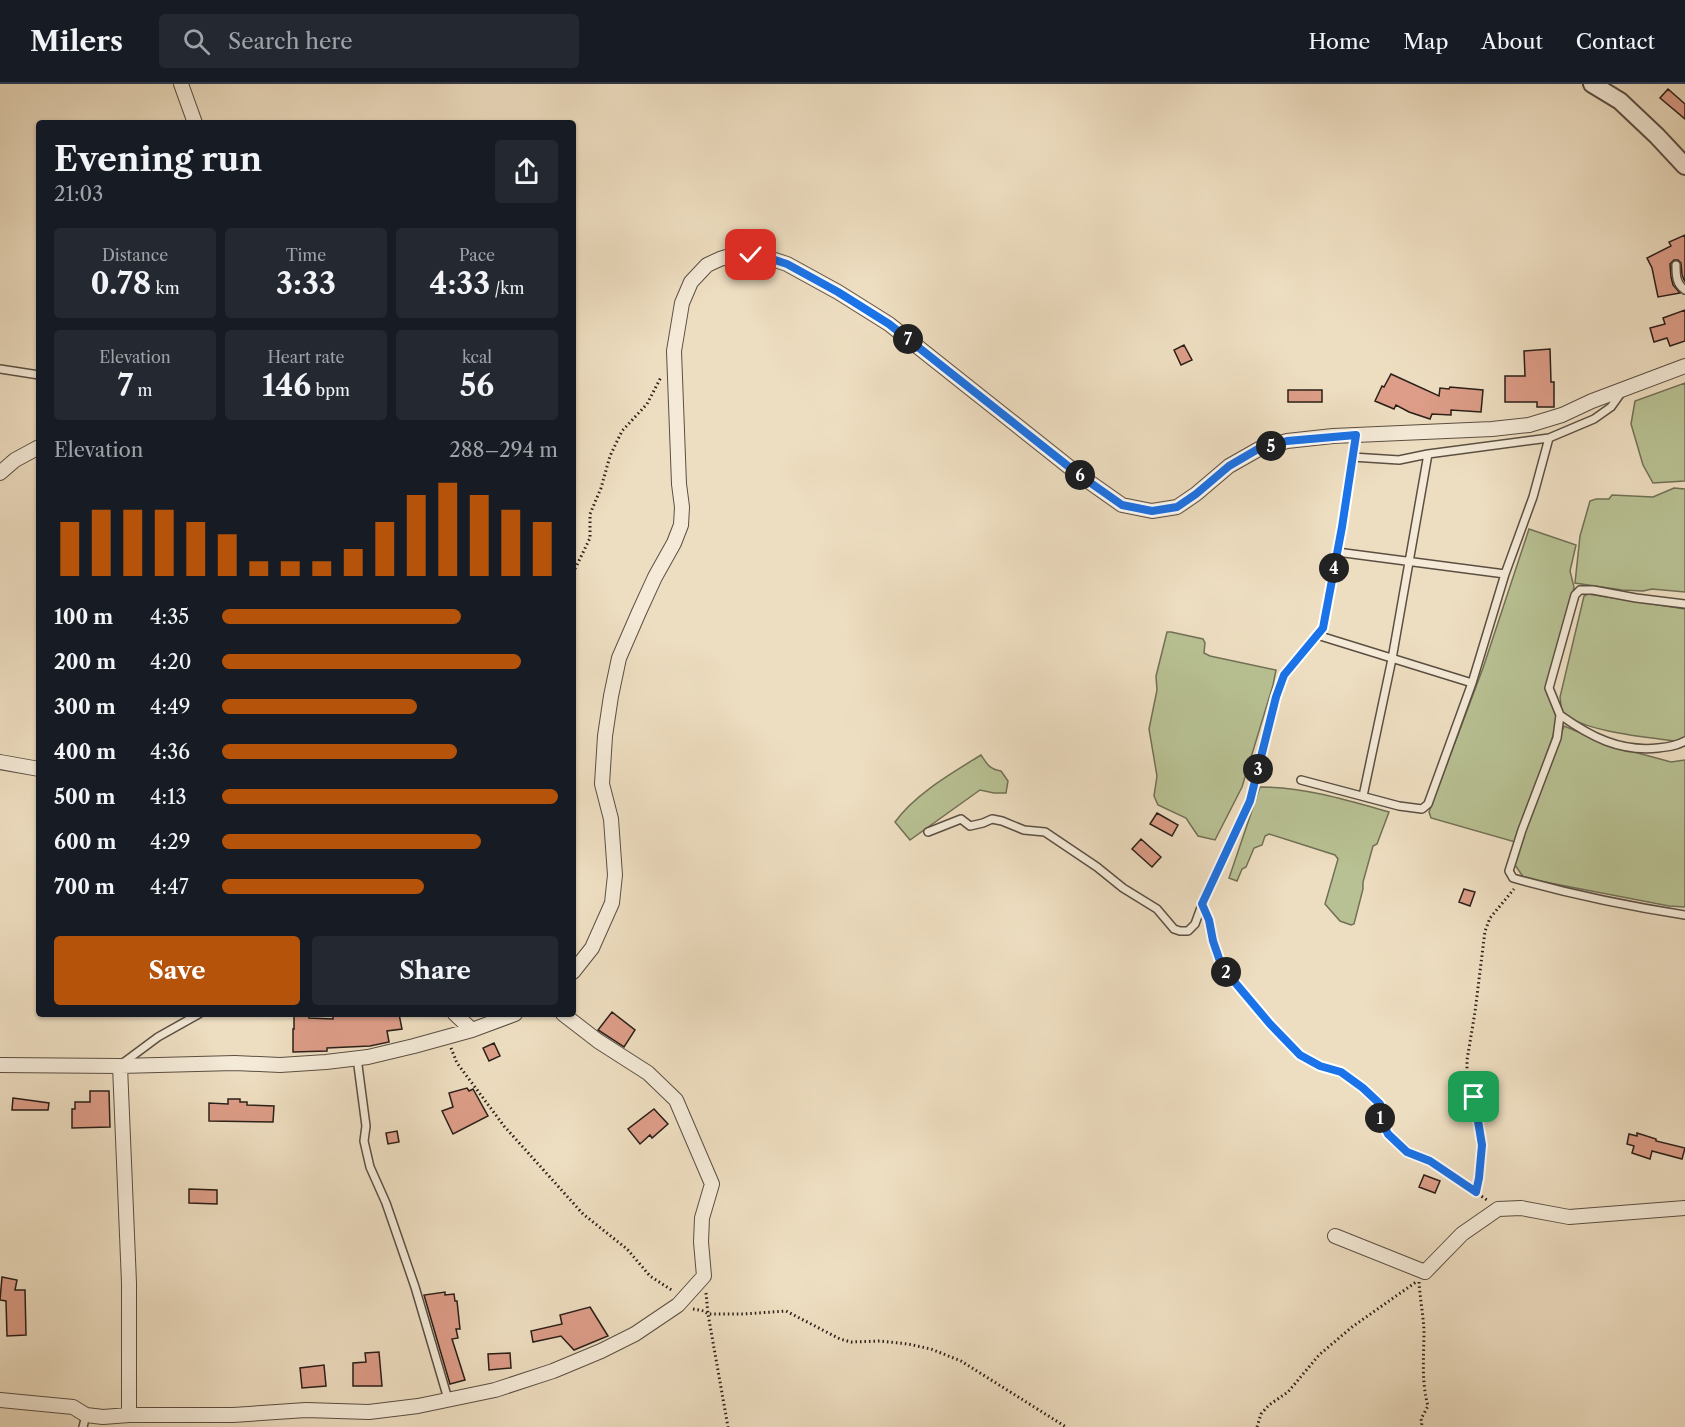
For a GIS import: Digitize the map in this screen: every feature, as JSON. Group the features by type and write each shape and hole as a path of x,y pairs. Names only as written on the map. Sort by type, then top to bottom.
{"street":[{"path":"181,84 194,120"},
{"path":"1592,84 1620,101 1658,136 1685,166"},
{"path":"576,968 592,948 612,903 615,875 611,819 602,784 610,696 619,658 681,525 674,351 682,303 691,282 707,265 733,255 766,257 787,264 838,292 889,324 1078,474 1122,505 1152,511 1177,507 1229,466 1258,449 1287,441 1529,425 1562,415 1592,400 1685,366"},
{"path":"1,469 36,449"},
{"path":"0,762 36,768"},
{"path":"458,1017 472,1030"},
{"path":"0,1065 120,1066 235,1063 280,1065 357,1058 448,1037 507,1017"},
{"path":"0,1400 73,1407 85,1421 129,1415 233,1415 306,1410 369,1412 418,1406 495,1390 563,1367 635,1334 681,1302 704,1276 700,1242 702,1218 712,1184 676,1100 648,1073 598,1041 567,1017"},
{"path":"120,1066 129,1283 129,1415"},
{"path":"1335,1236 1425,1272 1462,1234 1498,1209 1521,1208 1569,1217 1685,1208"}],"lane":[{"path":"1676,265 1676,278 1685,290"},
{"path":"0,369 36,375"},
{"path":"1352,457 1399,460 1549,438 1594,419 1611,407 1624,389"},
{"path":"928,832 961,819 970,826 992,819 1024,830 1046,832 1123,888 1152,905 1174,929 1188,931 1195,924 1250,801 1276,697 1284,675 1323,628 1356,435"},
{"path":"1301,780 1399,806 1422,809 1428,804 1472,683 1505,574 1533,497 1549,438"},
{"path":"1363,796 1392,659 1428,454"},
{"path":"1337,552 1505,574"},
{"path":"1685,604 1593,590 1580,590 1575,595 1549,688 1560,715 1557,738 1509,871 1513,878 1551,889 1685,915"},
{"path":"1317,635 1472,683"},
{"path":"1560,715 1584,732 1627,748 1676,746 1685,741"},
{"path":"120,1066 158,1036 193,1017"},
{"path":"357,1058 366,1126 364,1141 370,1167 386,1203 415,1287 448,1399"}],"path":[{"path":"576,567 591,538 590,514 610,456 622,431 648,404 665,370 674,360"},
{"path":"1476,1192 1482,1145 1474,1097 1467,1076 1467,1060 1485,931 1490,918 1517,885 1513,878"},
{"path":"1202,904 1209,920 1222,967 1270,1024 1300,1055 1320,1066 1341,1072 1363,1088 1380,1104 1380,1117 1388,1134 1407,1152 1430,1161 1498,1209"},
{"path":"448,1037 457,1063 504,1126 583,1214 627,1249 650,1276 688,1309 704,1311 708,1314 786,1311 850,1342 880,1341 931,1349 961,1361 1066,1427"},
{"path":"704,1276 708,1314 728,1427"},
{"path":"1257,1427 1261,1414 1269,1405 1288,1392 1319,1355 1352,1327 1419,1280 1424,1328 1422,1358 1424,1391 1428,1406 1421,1419 1421,1427"}],"green space":[{"path":"1685,383 1685,481 1653,483 1643,465 1631,424 1635,401"},
{"path":"1674,488 1685,489 1685,592 1652,589 1622,590 1575,583 1580,536 1590,501 1609,499 1612,495 1653,497"},
{"path":"1529,529 1576,545 1570,571 1574,587 1570,608 1547,688 1557,717 1556,727 1515,842 1431,818 1429,812 1483,668"},
{"path":"1588,594 1685,609 1685,739 1675,741 1616,733 1586,725 1562,713 1560,697 1584,596"},
{"path":"1167,632 1203,639 1204,653 1210,656 1276,670 1242,787 1215,840 1198,836 1186,818 1158,805 1154,796 1157,776 1149,729 1157,690 1156,676"},
{"path":"1564,726 1612,746 1671,762 1685,760 1685,907 1669,906 1524,878 1515,865 1518,850"},
{"path":"981,755 991,767 1001,771 1008,781 1006,793 980,790 910,840 895,822 903,812 935,785"},
{"path":"1260,787 1309,792 1389,812 1377,844 1373,846 1354,924 1340,921 1325,904 1338,859 1335,855 1269,834 1265,836 1262,845 1254,848 1237,881 1229,878"}],"building":[{"path":"1668,89 1685,104 1685,119 1660,98"},
{"path":"1685,235 1685,282 1681,263 1674,260 1670,264 1671,277 1673,285 1680,293 1658,297 1652,268 1647,258 1671,246 1669,242"},
{"path":"1685,310 1685,341 1670,346 1667,338 1654,342 1650,328 1665,324 1663,318"},
{"path":"1184,345 1192,360 1181,365 1174,350"},
{"path":"1550,349 1554,407 1537,407 1537,402 1505,402 1505,376 1525,376 1524,351"},
{"path":"1391,374 1439,396 1440,388 1483,390 1481,412 1451,410 1451,415 1432,414 1430,419 1396,405 1394,409 1375,401"},
{"path":"1288,390 1322,390 1322,402 1288,402"},
{"path":"1157,813 1178,825 1172,836 1150,824"},
{"path":"1141,839 1161,857 1152,867 1132,849"},
{"path":"1464,889 1475,892 1470,906 1459,902"},
{"path":"612,1012 635,1030 624,1047 598,1030"},
{"path":"294,1017 333,1019 333,1017 400,1017 402,1029 387,1031 389,1042 370,1046 327,1048 327,1051 293,1052"},
{"path":"494,1043 500,1056 489,1061 483,1048"},
{"path":"467,1088 469,1091 473,1089 488,1116 453,1134 442,1111 453,1107 449,1093"},
{"path":"90,1091 109,1091 110,1127 72,1128 72,1109 75,1109 75,1102 90,1102"},
{"path":"13,1098 49,1103 48,1110 12,1110"},
{"path":"228,1099 240,1099 240,1102 247,1102 247,1105 274,1106 273,1122 209,1121 209,1103 228,1104"},
{"path":"654,1109 668,1124 652,1138 650,1135 640,1144 628,1129"},
{"path":"397,1131 399,1142 388,1144 386,1133"},
{"path":"1637,1133 1656,1139 1656,1141 1685,1148 1682,1159 1652,1151 1650,1159 1632,1153 1634,1146 1627,1144 1629,1134 1637,1136"},
{"path":"1424,1175 1440,1181 1435,1193 1419,1187"},
{"path":"189,1189 217,1190 217,1204 189,1203"},
{"path":"2,1277 17,1280 15,1290 25,1290 26,1335 7,1336 6,1301 0,1300"},
{"path":"445,1292 445,1295 454,1294 455,1301 457,1301 460,1329 456,1329 458,1338 452,1339 465,1380 450,1384 424,1295"},
{"path":"590,1307 608,1336 574,1350 561,1336 533,1342 531,1331 562,1324 560,1315"},
{"path":"379,1352 382,1386 353,1386 353,1363 366,1362 365,1353"},
{"path":"510,1353 511,1368 489,1370 488,1354"},
{"path":"324,1365 326,1386 302,1388 300,1368"}],"route":[{"path":"751,255 787,264 889,324 1078,474 1122,505 1152,511 1177,507 1229,466 1258,449 1287,441 1356,435 1323,628 1284,675 1276,697 1250,801 1202,904 1209,920 1222,967 1270,1024 1300,1055 1320,1066 1341,1072 1363,1088 1380,1104 1380,1117 1388,1134 1407,1152 1430,1161 1476,1192 1482,1145 1474,1097"}]}
